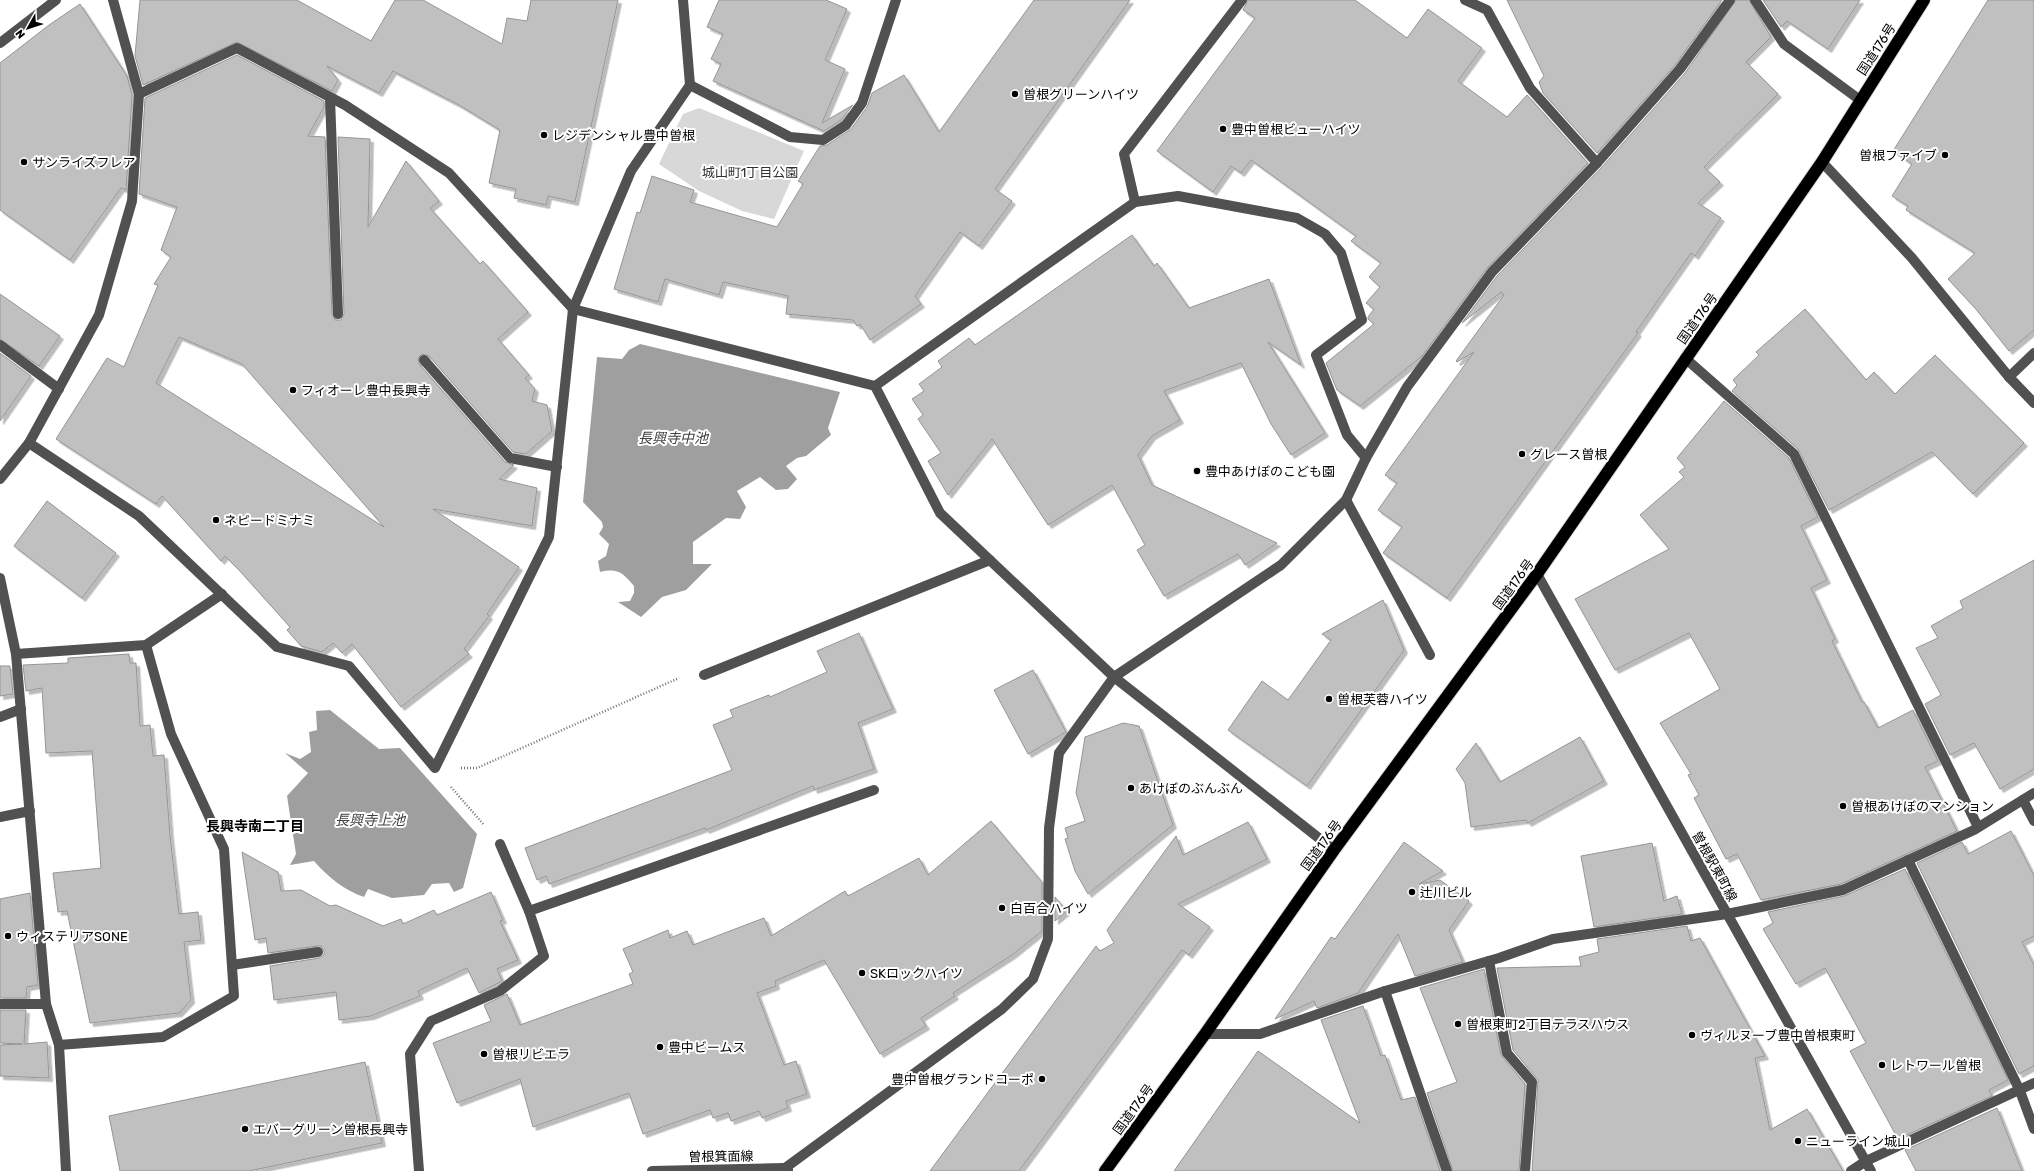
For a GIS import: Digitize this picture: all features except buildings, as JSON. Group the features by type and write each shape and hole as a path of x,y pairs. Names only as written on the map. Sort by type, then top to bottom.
{"highway":[{"name":"国道176号","path":"1105,1171 1205,1034 1334,850 1537,574 1822,162 1924,0"}],"street":[{"path":"0,43 56,0"},
{"path":"0,479 29,444 100,315 132,201 139,94 114,0"},
{"path":"29,444 139,516 277,647 349,666 435,768 549,537 573,309 631,171 690,85 683,0"},
{"path":"690,85 790,137 823,140 846,125 862,103 896,0"},
{"path":"1135,202 1124,154 1242,0"},
{"path":"1465,0 1487,10 1530,88 1597,163"},
{"path":"785,1170 1002,1009 1033,979 1048,939 1049,828 1059,753 1114,677 1281,565 1346,500 1366,458 1407,386 1492,272 1597,163 1680,69 1730,0"},
{"path":"1755,0 1784,44 1860,100"},
{"path":"139,94 238,48 345,105 449,173 573,309 875,386 940,513 1114,677 1334,850"},
{"path":"330,98 338,314"},
{"path":"1822,162 1912,258 2009,377 2034,403"},
{"path":"875,386 1135,202 1178,196 1297,218 1325,234 1341,253 1362,320 1316,355 1347,435 1366,458"},
{"path":"0,345 59,389"},
{"path":"2009,377 2034,353"},
{"path":"1685,358 1794,454 1978,827"},
{"path":"424,360 510,458 557,467"},
{"path":"1346,500 1430,655"},
{"path":"704,675 990,560"},
{"name":"曽根駅東町線","path":"1537,574 1871,1171"},
{"path":"0,578 16,654 46,1004 59,1045 66,1171"},
{"path":"16,654 146,645 222,594"},
{"path":"59,1045 163,1037 234,996 224,849 171,734 146,645"},
{"path":"0,717 21,709"},
{"path":"529,911 874,790"},
{"path":"1205,1034 1260,1034 1385,991 1489,961 1552,939 1727,914 1843,890 1978,827 2034,793"},
{"path":"2023,800 2034,821"},
{"path":"0,817 30,811"},
{"path":"419,1171 410,1054 431,1021 500,991 544,956 529,911 500,844"},
{"path":"1908,860 2020,1091 2034,1129"},
{"path":"232,965 318,952"},
{"path":"1489,961 1507,1053 1532,1082 1525,1171"},
{"path":"1385,991 1446,1171"},
{"path":"0,1004 46,1004"},
{"path":"1851,1171 1866,1161 2020,1091 2034,1083"},
{"name":"曽根箕面線","path":"652,1171 785,1170"}],"path":[{"path":"435,768 477,768 687,675 704,675"},
{"path":"435,768 500,844"}],"green space":[{"name":"城山町1丁目公園","path":"699,108 804,151 774,219 742,211 699,191 659,164 683,114"}],"water":[{"name":"長興寺中池","path":"640,344 840,392 828,428 831,435 806,456 797,458 786,466 797,479 788,489 776,490 760,477 737,491 746,507 740,519 726,518 693,542 693,564 712,564 686,590 662,597 641,617 618,602 630,601 634,593 634,586 630,581 623,574 616,571 600,572 598,561 606,556 609,544 599,534 603,527 602,522 583,502 597,357 622,359 629,350"},
{"name":"長興寺上池","path":"330,710 379,749 400,748 477,834 463,888 454,892 449,883 432,884 424,895 392,898 368,889 364,897 337,883 314,861 290,865 296,854 287,796 308,773 285,753 300,759 311,752 309,732 317,730 316,711"}],"place":[{"name":"曽根グリーンハイツ","path":"1015,94"},
{"name":"豊中曽根ビューハイツ","path":"1223,129"},
{"name":"レジデンシャル豊中曽根","path":"544,135"},
{"name":"曽根ファイブ","path":"1945,155"},
{"name":"サンライズフレア","path":"24,162"},
{"name":"フィオーレ豊中長興寺","path":"293,390"},
{"name":"グレース曽根","path":"1522,454"},
{"name":"豊中あけぼのこども園","path":"1197,471"},
{"name":"ネピードミナミ","path":"216,520"},
{"name":"曽根芙蓉ハイツ","path":"1329,699"},
{"name":"あけぼのぶんぶん","path":"1131,788"},
{"name":"曽根あけぼのマンション","path":"1843,806"},
{"name":"辻川ビル","path":"1412,892"},
{"name":"白百合ハイツ","path":"1002,908"},
{"name":"ウィステリアSONE","path":"8,936"},
{"name":"SKロックハイツ","path":"862,973"},
{"name":"曽根東町2丁目テラスハウス","path":"1458,1024"},
{"name":"ヴィルヌーブ豊中曽根東町","path":"1692,1035"},
{"name":"豊中ビームス","path":"660,1047"},
{"name":"曽根リビエラ","path":"484,1054"},
{"name":"レトワール曽根","path":"1882,1065"},
{"name":"豊中曽根グランドコーポ","path":"1042,1079"},
{"name":"エバーグリーン曽根長興寺","path":"245,1129"},
{"name":"ニューライン城山","path":"1798,1141"}],"district":[{"name":"長興寺南二丁目","path":"255,826"}]}
